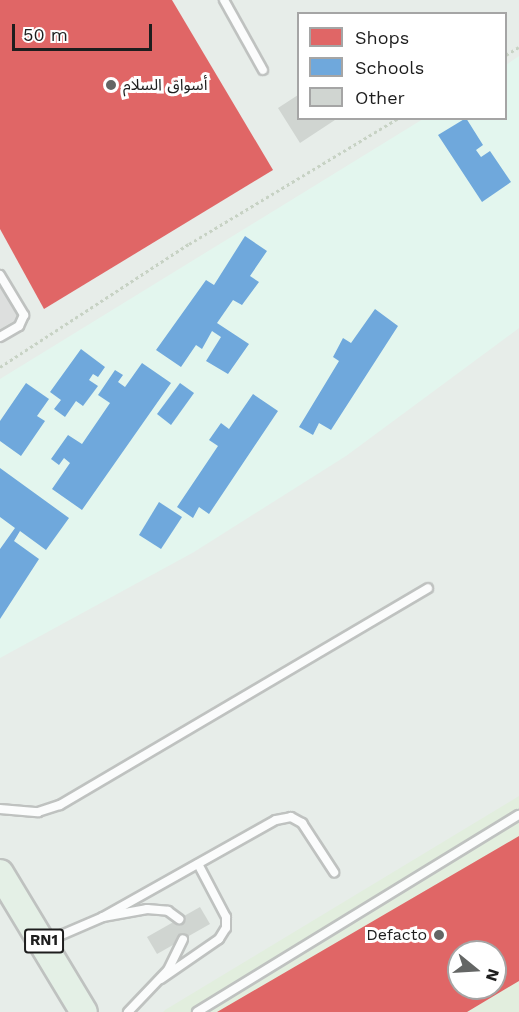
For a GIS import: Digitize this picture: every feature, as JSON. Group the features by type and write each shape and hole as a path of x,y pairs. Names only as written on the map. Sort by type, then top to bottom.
{"main road":[{"name":"RN1","path":"0,873 45,942 84,1012"}],"lane":[{"path":"224,0 263,70"},
{"path":"0,275 24,315 19,326 0,337"},
{"path":"0,810 38,812 60,805 428,588"},
{"path":"197,1012 519,815"},
{"path":"45,942 103,918 276,820 291,817 302,823 334,872"},
{"path":"128,1012 161,979 219,939 226,928 226,917 198,864"},
{"path":"103,918 154,909 179,919"},
{"path":"161,979 183,939"}],"path":[{"path":"0,367 189,244 396,120"}],"shaded area":[{"path":"519,56 519,328 346,456 194,552 0,658 0,379 421,120 507,120 507,64"},
{"path":"0,278 22,316 0,329"},
{"path":"519,796 519,1012 163,1012 165,1010"}],"building: Shops":[{"name":"أسواق السلام","path":"0,0 172,0 273,170 44,309 0,229"},
{"path":"519,836 519,981 507,988 507,940 447,940 447,1000 487,1000 467,1012 217,1012"}],"building: Schools":[{"path":"463,120 467,120 483,145 476,150 481,157 490,151 511,182 482,202 438,135"},
{"path":"245,236 267,251 250,276 259,282 242,305 233,300 217,323 249,344 228,374 206,361 221,337 212,331 202,349 196,345 181,367 156,350 206,280 214,285"},
{"path":"375,309 398,326 331,430 319,423 313,435 299,427 339,361 333,357 343,338 351,343"},
{"path":"81,349 105,367 98,377 93,374 89,380 98,386 83,406 76,401 65,417 54,409 61,400 50,392"},
{"path":"142,363 171,383 82,510 52,489 70,463 64,458 59,465 51,459 68,435 82,444 110,403 98,395 115,370 123,375 118,382 125,387"},
{"path":"26,383 49,399 37,416 45,421 21,456 0,441 0,421"},
{"path":"180,383 194,393 171,425 157,414"},
{"path":"253,394 278,411 209,514 199,507 193,518 177,507 218,446 209,440 221,423 229,429"},
{"path":"0,468 69,518 46,550 20,531 14,541 39,559 0,619 0,549 15,528 0,517"},
{"path":"159,502 182,517 161,549 139,535"}],"building: Other":[{"path":"297,96 297,120 335,120 300,143 278,108"},
{"path":"200,907 210,924 157,954 147,937"}],"place":[{"name":"أسواق السلام","path":"111,85"},
{"name":"Defacto","path":"439,935"}]}
